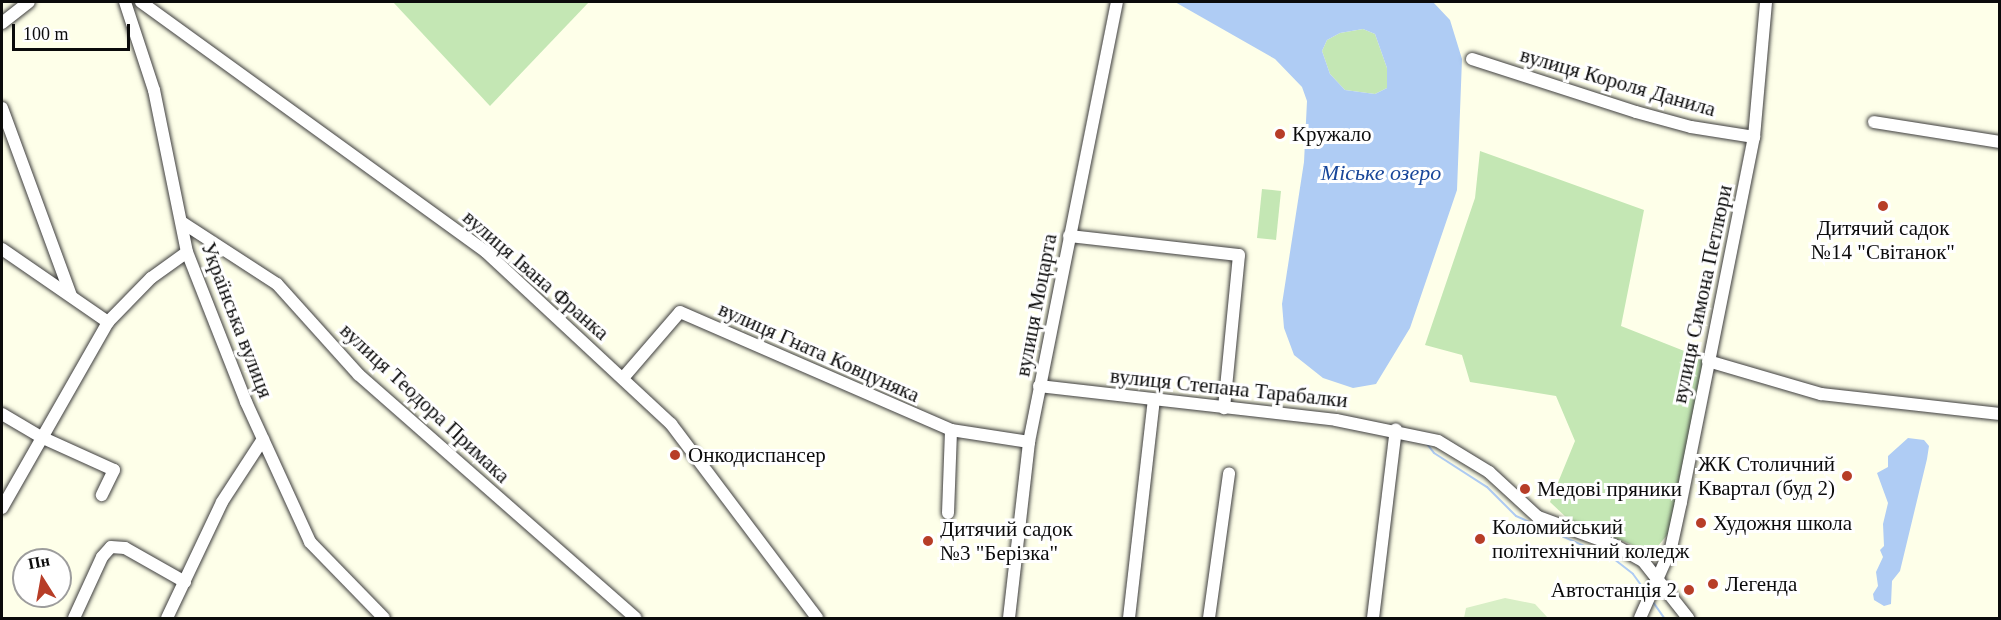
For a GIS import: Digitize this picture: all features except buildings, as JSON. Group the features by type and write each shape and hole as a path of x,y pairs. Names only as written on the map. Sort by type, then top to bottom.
{"street":[{"path":"2,23 29,2"},
{"name":"Українська вулиця","path":"125,2 154,90 183,223 187,252 263,439 310,542 384,618"},
{"name":"вулиця Івана Франка","path":"141,2 478,246 623,378 671,424 817,618"},
{"name":"вулиця Моцарта","path":"1009,618 1029,442 1117,2"},
{"name":"вулиця Симона Петлюри","path":"1643,615 1658,584 1671,548 1754,137 1766,2"},
{"name":"вулиця Короля Данила","path":"1472,59 1636,112 1691,127 1754,137"},
{"path":"2,108 6,135 70,296"},
{"path":"1874,122 2000,142"},
{"name":"вулиця Теодора Примака","path":"183,223 277,284 359,375 636,618"},
{"path":"1070,236 1239,255 1224,408"},
{"path":"2,249 108,322"},
{"path":"2,508 108,322 151,278 187,252"},
{"name":"вулиця Гната Ковцуняка","path":"623,378 680,312 951,430 1029,442"},
{"path":"1708,361 1821,394 2000,414"},
{"name":"вулиця Степана Тарабалки","path":"1039,386 1396,429 1438,441 1489,472 1538,517 1629,553 1658,584"},
{"path":"1129,618 1154,400"},
{"path":"2,414 41,437 114,470 102,495"},
{"path":"1373,618 1396,429"},
{"path":"948,513 951,430"},
{"path":"167,618 222,502 263,439"},
{"path":"1209,618 1229,472"},
{"path":"74,618 102,557 114,546 137,554 185,582"},
{"path":"1658,584 1688,618"}],"green space":[{"path":"393,2 589,2 490,106"},
{"path":"1363,29 1375,34 1387,68 1387,88 1375,94 1345,90 1330,74 1322,51 1327,40 1340,33"},
{"path":"1480,151 1644,210 1621,326 1707,360 1668,534 1652,553 1567,518 1550,502 1575,441 1556,396 1470,382 1462,355 1425,345 1475,198"},
{"path":"1262,189 1281,191 1276,240 1257,238"},
{"path":"1505,598 1535,604 1548,618 1464,618 1466,608"}],"water":[{"name":"Міське озеро","path":"1175,2 1433,2 1450,20 1462,59 1457,190 1410,328 1376,384 1353,388 1323,378 1294,355 1284,328 1282,304 1304,162 1307,101 1302,87 1275,59","holes":["1363,29 1375,34 1387,68 1387,88 1375,94 1345,90 1330,74 1322,51 1327,40 1340,33"]},
{"path":"1908,438 1924,440 1929,446 1900,571 1892,581 1891,604 1884,606 1874,600 1873,594 1878,586 1876,572 1883,557 1880,550 1884,546 1883,524 1888,503 1877,473 1888,467 1888,456"}],"waterway":[{"path":"1427,444 1434,453 1487,487 1516,516 1614,559 1633,574 1646,592"},
{"path":"1653,602 1664,618"}],"place":[{"name":"Кружало","path":"1280,134"},
{"name":"Дитячий садок №14 \"Світанок\"","path":"1883,206"},
{"name":"Онкодиспансер","path":"675,455"},
{"name":"ЖК Столичний Квартал (буд 2)","path":"1847,476"},
{"name":"Медові пряники","path":"1525,489"},
{"name":"Художня школа","path":"1701,523"},
{"name":"Коломийський політехнічний коледж","path":"1480,539"},
{"name":"Дитячий садок №3 \"Берізка\"","path":"928,541"},
{"name":"Легенда","path":"1713,584"},
{"name":"Автостанція 2","path":"1689,590"}]}
